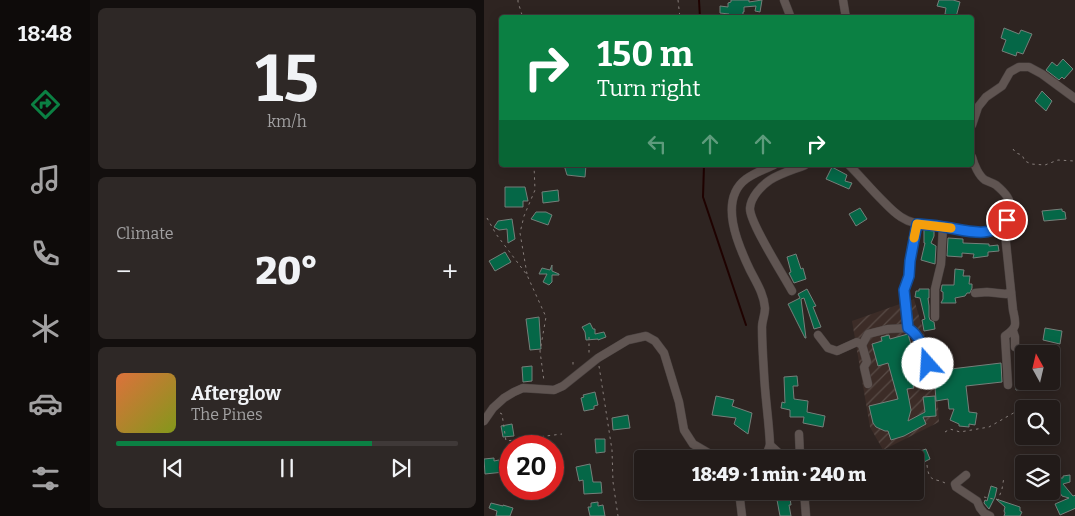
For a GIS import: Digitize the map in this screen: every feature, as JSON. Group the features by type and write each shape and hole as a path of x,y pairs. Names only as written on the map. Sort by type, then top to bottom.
{"street":[{"path":"784,0 791,15"},
{"path":"844,0 846,15"},
{"path":"974,119 978,107 986,97 1002,86 1010,72 1019,67 1029,68 1042,74 1075,98"},
{"path":"852,167 891,210 900,216 917,224 986,232 1004,224 1007,220 1010,206 1009,200 995,184 984,179 974,164"},
{"path":"768,450 770,445 763,365 762,326 765,309 760,289 734,229 731,215 734,198 739,186 746,179 770,167"},
{"path":"792,291 756,228 750,208 760,188 768,181 800,167"},
{"path":"908,328 904,290 909,276 917,224"},
{"path":"1004,224 1016,323 1013,331 1005,336 1008,385"},
{"path":"935,317 935,288 941,264 942,226"},
{"path":"975,293 1006,294 1011,292"},
{"path":"862,345 868,334 888,329 908,328 915,332 923,346 928,364 929,382"},
{"path":"1013,331 1015,345"},
{"path":"818,334 828,348 837,350 857,342 862,345 868,362 864,366 868,384"},
{"path":"484,421 493,408 504,398 523,388 554,390 563,386 598,358 628,340 646,336 655,341 664,353 679,402 684,430 693,444 703,450"},
{"path":"799,434 800,450"},
{"path":"770,445 776,450"},
{"path":"966,475 955,484 956,487 977,501 984,513 990,516"},
{"path":"740,500 742,516"},
{"path":"805,500 806,516"}],"path":[{"path":"518,0 522,15"},
{"path":"678,0 680,15"},
{"path":"1013,149 1022,155 1025,161 1038,166 1058,160 1075,160"},
{"path":"527,275 520,233 524,216 535,190 534,167"},
{"path":"487,218 496,234 527,275 546,317 540,351 546,389"},
{"path":"589,337 590,364"},
{"path":"598,358 612,450 613,482 618,516"},
{"path":"493,408 502,414 506,441 562,434"},
{"path":"945,432 950,429 960,432 989,427 1015,412"},
{"path":"927,465 928,474 934,480 956,487"},
{"path":"977,501 977,496 998,500 1004,477"}],"shaded area":[{"path":"914,299 936,375 939,422 883,450 870,427 852,321"}],"building":[{"path":"731,0 749,0 749,2 762,0 760,12 755,11 756,6 744,7 743,15 720,13 720,6 728,7 728,3"},
{"path":"939,0 960,2 957,15 945,14 946,8 937,6"},
{"path":"1004,28 1019,34 1021,30 1032,34 1023,54 1017,52 1016,56 1002,51 1006,40 1001,38"},
{"path":"1063,59 1073,69 1064,79 1062,77 1059,80 1046,70 1052,62 1057,66"},
{"path":"1042,91 1052,101 1046,111 1035,101"},
{"path":"565,167 586,167 585,177 567,175"},
{"path":"832,167 847,175 845,181 852,183 849,189 826,179"},
{"path":"505,187 525,187 528,201 523,201 523,207 505,207"},
{"path":"558,190 559,201 543,203 542,192"},
{"path":"860,208 867,219 856,226 849,214"},
{"path":"1062,209 1065,212 1066,219 1044,221 1042,211"},
{"path":"536,212 546,212 552,215 548,225 531,219"},
{"path":"512,219 515,239 508,243 507,229 499,230 494,227 498,221"},
{"path":"924,230 934,231 931,243 936,246 935,264 921,260 925,243"},
{"path":"948,238 963,239 963,243 989,244 989,246 998,245 999,251 988,252 988,256 973,258 974,254 962,253 962,257 947,256"},
{"path":"505,252 511,262 495,271 489,261"},
{"path":"796,254 806,279 794,283 789,273 791,272 787,257"},
{"path":"552,265 552,271 559,275 552,275 552,282 549,285 543,282 547,274 539,274 542,268 550,270"},
{"path":"955,269 964,270 963,276 970,276 969,284 972,284 972,288 970,293 955,298 956,303 941,303 943,299 942,285 954,285"},
{"path":"807,289 816,306 813,307 821,327 814,329 804,298 801,299 805,338 788,304 800,298 798,294"},
{"path":"919,289 929,289 929,317 934,322 935,329 924,331 922,320 925,319 920,298 915,297 916,291 919,291"},
{"path":"539,317 541,349 530,350 526,319"},
{"path":"590,323 593,329 595,329 595,334 604,332 606,337 598,340 586,340 582,327"},
{"path":"1045,328 1062,331 1060,344 1043,340"},
{"path":"908,334 922,383 913,386 914,388 907,389 911,410 908,421 925,412 923,397 935,396 936,416 923,417 926,424 904,436 891,440 888,431 876,427 873,423 869,406 898,399 888,363 878,366 872,344 882,341 881,337 889,335 890,339"},
{"path":"1001,363 1002,382 966,386 969,412 977,413 975,425 969,424 969,427 959,426 959,424 950,420 954,409 949,409 948,399 936,401 934,371"},
{"path":"532,366 532,381 523,382 522,367"},
{"path":"797,376 798,386 793,386 794,399 808,401 807,412 825,416 823,427 803,423 804,417 790,417 790,410 781,408 782,402 785,403 784,377"},
{"path":"595,392 598,405 594,406 594,409 584,411 581,398 584,397 583,395"},
{"path":"716,396 734,400 732,406 752,413 748,434 734,424 736,418 712,415"},
{"path":"628,415 630,428 613,430 612,418"},
{"path":"512,424 514,435 503,435 501,426"},
{"path":"595,439 605,439 605,452 596,453"},
{"path":"926,449 930,459 924,462 924,450"},
{"path":"494,458 494,461 499,460 499,473 485,474 484,459"},
{"path":"590,464 593,482 601,482 602,493 584,494 583,480 579,481 576,467"},
{"path":"1070,475 1070,482 1063,484 1073,496 1076,495 1076,508 1060,515 1055,504 1069,498 1062,496 1060,493 1060,478 1063,478 1063,476"},
{"path":"991,486 997,488 989,509 984,503 985,500 987,501"},
{"path":"996,499 1020,507 1022,512 1020,516 1004,516 1005,507"},
{"path":"777,500 790,500 791,505 789,505 791,516 780,516"},
{"path":"598,502 598,506 603,505 605,516 590,516 588,507 591,507 591,503"},
{"path":"491,503 513,508 510,516 496,516 497,511 489,508"}],"waterway":[{"path":"699,0 700,15"},
{"path":"704,167 703,197 746,325"}],"slow traffic":[{"path":"914,238 917,224 951,228"}],"route":[{"path":"928,364 923,346 915,332 908,328 904,290 909,276 917,224 986,232 1004,224 1007,220"}]}
